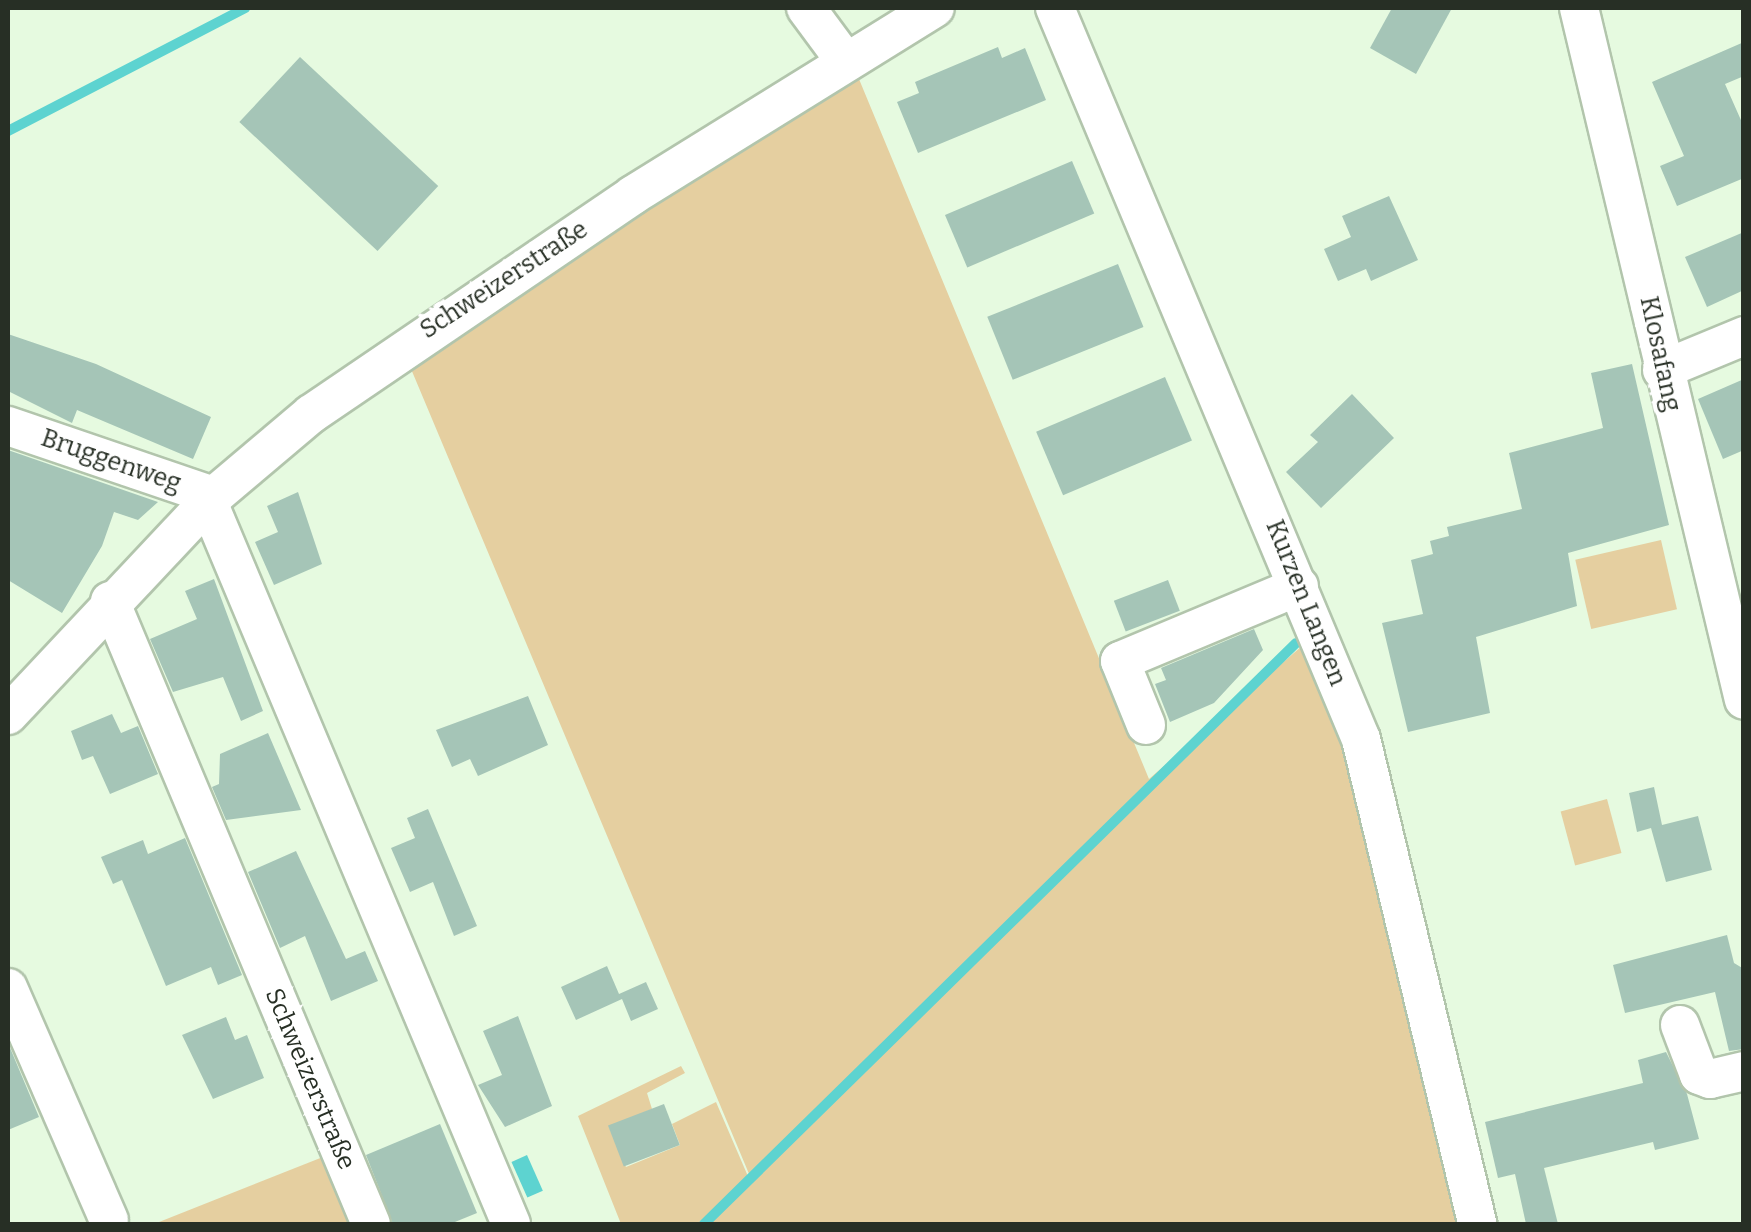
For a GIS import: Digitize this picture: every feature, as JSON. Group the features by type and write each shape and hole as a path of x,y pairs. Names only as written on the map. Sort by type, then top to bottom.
{"street":[{"path":"806,8 846,62"},
{"name":"Schweizerstraße","path":"8,714 110,601 211,499 390,354 935,8"},
{"name":"Kurzen Langen","path":"1055,8 1361,739 1477,1224"},
{"name":"Klosafang","path":"1579,8 1662,370 1735,626 1744,700"},
{"path":"1662,370 1744,336"},
{"name":"Bruggenweg","path":"8,426 211,499"},
{"path":"211,499 512,1224"},
{"path":"1146,725 1120,661 1299,586"},
{"name":"Schweizerstraße","path":"110,601 371,1224"},
{"path":"8,988 110,1220"},
{"path":"1680,1025 1699,1075 1710,1079 1744,1071"}],"shaded area":[{"path":"854,67 1149,779 1317,633 1467,1224 707,1224 752,1181 406,357"},
{"path":"1661,540 1677,609 1591,629 1575,560"},
{"path":"1607,799 1621,853 1575,866 1561,811"},
{"path":"681,1066 685,1073 647,1093 652,1109 609,1127 626,1167 680,1145 672,1124 716,1102 750,1181 704,1224 621,1224 578,1116"},
{"path":"333,1153 365,1224 154,1224"}],"water":[{"path":"527,1155 543,1191 527,1198 511,1162"}],"building":[{"path":"1392,8 1452,8 1416,74 1370,48"},
{"path":"1744,42 1744,76 1725,84 1744,127 1744,178 1677,206 1660,166 1684,156 1652,82"},
{"path":"998,47 1002,58 1025,48 1046,100 918,153 897,102 919,93 915,82"},
{"path":"300,57 438,186 378,251 239,122"},
{"path":"1072,161 1094,213 967,267 945,215"},
{"path":"1389,196 1418,260 1371,281 1366,269 1338,281 1324,249 1351,237 1342,216"},
{"path":"1744,232 1744,290 1707,307 1685,257"},
{"path":"1118,264 1143,327 1013,380 987,317"},
{"path":"8,334 96,364 211,417 193,459 77,410 72,423 8,391"},
{"path":"1632,364 1669,525 1568,553 1577,606 1476,637 1490,713 1408,732 1382,623 1423,614 1411,560 1433,554 1430,541 1449,536 1447,527 1522,509 1509,453 1603,428 1591,373"},
{"path":"1165,377 1192,441 1063,495 1036,432"},
{"path":"1744,379 1744,450 1723,459 1698,399"},
{"path":"1352,394 1394,438 1321,508 1286,472 1318,442 1310,435"},
{"path":"8,450 158,502 138,520 114,512 102,546 62,613 8,580"},
{"path":"298,492 322,564 274,585 255,542 278,532 267,506"},
{"path":"214,579 263,711 241,721 223,677 173,692 150,639 197,619 185,591"},
{"path":"1168,580 1180,611 1126,632 1114,601"},
{"path":"1254,629 1263,650 1214,703 1170,722 1155,684 1166,680 1161,668"},
{"path":"528,696 548,745 478,776 470,759 452,767 436,730"},
{"path":"112,714 121,733 138,726 158,774 110,794 93,756 82,760 71,731"},
{"path":"268,733 301,810 226,820 212,787 219,784 220,754"},
{"path":"1654,787 1662,825 1698,816 1712,870 1666,882 1651,828 1637,832 1629,793"},
{"path":"428,809 477,926 454,936 433,882 410,892 391,848 415,838 407,818"},
{"path":"185,838 242,975 218,985 211,967 166,986 122,880 113,884 101,857 143,840 148,854"},
{"path":"296,851 346,959 365,951 378,981 331,1001 305,936 280,948 248,872"},
{"path":"1727,935 1734,963 1744,969 1744,1049 1729,1051 1715,992 1625,1013 1613,965"},
{"path":"607,966 619,994 646,982 658,1009 631,1021 622,999 576,1020 561,987"},
{"path":"518,1016 552,1106 505,1127 478,1085 502,1075 483,1031"},
{"path":"226,1017 235,1040 247,1035 264,1078 213,1099 182,1035"},
{"path":"8,1043 39,1117 8,1130"},
{"path":"1666,1052 1687,1094 1699,1139 1655,1150 1653,1142 1544,1168 1558,1224 1526,1224 1515,1174 1498,1178 1485,1122 1643,1083 1638,1060"},
{"path":"664,1104 680,1145 624,1167 608,1126"},
{"path":"440,1124 477,1213 450,1224 393,1224 366,1155"}],"waterway":[{"path":"8,131 245,8"},
{"path":"704,1224 1296,643"}]}
